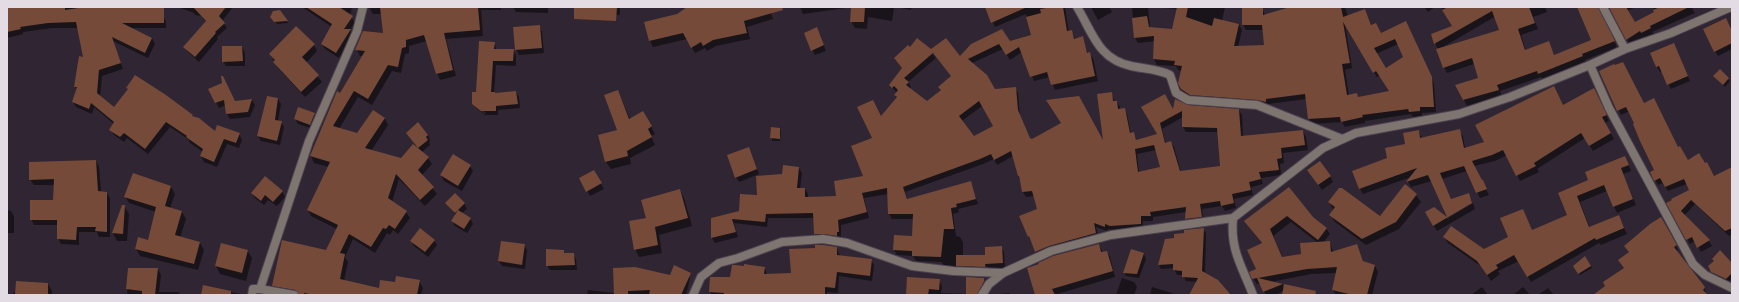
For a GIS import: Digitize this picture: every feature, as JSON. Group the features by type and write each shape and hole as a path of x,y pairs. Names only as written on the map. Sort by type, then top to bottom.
{"street":[{"path":"260,289 309,141 357,31 363,7"},
{"path":"1077,7 1103,52 1113,60 1130,66 1162,71 1170,75 1176,93 1188,100 1257,105 1342,139"},
{"path":"1603,7 1625,49"},
{"path":"982,295 989,284 1003,273 1051,251 1111,235 1233,218 1322,148 1356,132 1459,114 1510,97 1590,65 1625,49 1671,33 1731,7"},
{"path":"1590,65 1609,108 1693,264 1705,275 1732,288"},
{"path":"1233,218 1232,233 1234,248 1252,295"},
{"path":"693,295 701,277 719,263 738,258 782,242 824,239 847,243 912,266 954,271 1003,273"},
{"path":"252,295 253,289 294,295"}],"building":[{"path":"7,7 65,7 65,10 85,7 164,7 164,23 122,23 152,38 145,53 112,37 121,63 99,70 97,93 114,107 128,89 126,88 135,75 166,95 193,115 192,116 199,118 215,131 217,125 240,133 236,143 224,139 214,162 200,156 203,149 166,122 145,149 124,133 120,137 109,130 114,122 91,103 89,109 72,102 77,87 74,87 79,56 83,57 76,22 48,23 20,27 21,29 7,32"},
{"path":"193,7 226,7 219,16 225,23 215,32 216,33 195,57 183,47 206,21"},
{"path":"306,7 339,7 353,16 344,29 351,29 336,53 321,44 332,24"},
{"path":"380,7 478,7 480,30 444,33 453,70 436,74 424,35 406,40 406,47 402,48 398,67 388,65 368,99 354,91 333,126 357,133 373,110 385,118 365,148 401,158 413,144 429,157 418,170 434,187 420,200 396,174 388,198 407,211 395,229 389,225 386,229 383,228 371,247 349,234 340,253 345,254 340,279 379,288 380,280 395,282 396,276 420,280 417,295 314,295 304,293 304,295 299,295 295,290 272,286 282,240 326,250 338,225 307,210 330,162 310,156 337,91 340,93 365,51 355,50 363,31 383,33"},
{"path":"574,7 617,7 616,21 574,19"},
{"path":"687,7 782,7 783,10 744,21 747,33 713,40 703,46 701,42 691,48 683,33 649,41 644,22 677,14"},
{"path":"851,7 865,7 864,22 850,22"},
{"path":"985,7 1027,7 991,23"},
{"path":"1063,7 1067,31 1072,30 1074,39 1083,36 1087,53 1090,52 1095,76 1051,85 1047,72 1030,77 1019,47 1006,55 999,44 968,59 987,75 995,89 1016,87 1018,110 1030,138 1032,139 1061,123 1046,100 1079,96 1103,140 1097,94 1112,92 1113,101 1117,101 1118,109 1125,108 1130,133 1134,132 1136,140 1157,134 1141,107 1165,94 1173,109 1175,99 1188,105 1239,109 1241,136 1303,130 1305,145 1281,148 1282,158 1277,159 1279,170 1259,172 1261,179 1249,182 1251,190 1232,194 1234,203 1221,206 1220,201 1200,204 1202,217 1185,219 1186,207 1150,212 1151,216 1141,216 1141,224 1110,226 1105,224 1105,227 1094,223 1096,233 1049,246 1035,252 1019,216 1037,209 1032,191 1022,192 1019,176 1011,151 994,160 991,154 903,187 907,199 971,181 976,199 956,204 957,207 951,208 954,229 944,229 941,257 912,256 912,251 893,250 894,235 912,236 913,214 888,214 887,188 862,193 867,212 838,220 839,232 837,232 837,236 814,234 813,213 766,214 765,222 732,219 736,232 711,238 711,218 739,211 740,194 757,195 756,176 782,174 783,165 799,167 797,188 805,188 805,197 836,196 834,181 863,176 851,146 872,138 857,107 873,100 881,116 897,97 894,95 898,90 894,86 892,88 889,85 902,68 894,58 908,45 910,47 917,38 931,49 946,38 960,56 971,44 1002,29 1010,41 1031,35 1026,17 1041,13 1040,9","holes":["933,53 951,76 938,87 941,90 927,101 906,85 909,82 904,78","979,101 993,126 974,136 959,116","1182,111 1182,127 1217,128 1220,166 1180,171 1171,141 1165,143 1160,123","1154,145 1160,167 1138,172 1135,149"]},
{"path":"1177,7 1188,7 1186,17 1212,26 1214,18 1239,24 1234,46 1264,45 1262,25 1242,25 1242,7 1263,7 1263,15 1290,7 1341,7 1343,17 1365,9 1371,25 1376,23 1381,33 1406,21 1432,77 1434,107 1420,107 1420,111 1409,112 1408,109 1362,115 1363,117 1341,122 1340,117 1308,119 1305,94 1266,99 1266,102 1190,95 1181,89 1178,83 1182,66 1174,65 1175,61 1153,59 1154,36 1134,38 1132,18 1147,16 1149,27 1172,29","holes":["1343,22 1373,73 1376,71 1389,91 1358,97 1357,93 1347,95 1342,64 1350,63","1395,39 1403,57 1386,68 1374,48"]},
{"path":"1448,7 1529,7 1535,23 1518,29 1525,50 1549,41 1554,55 1591,40 1577,7 1598,7 1615,41 1538,74 1537,71 1497,85 1499,90 1463,100 1455,85 1478,78 1472,58 1443,68 1436,49 1499,30 1492,11 1434,44 1431,34 1452,26 1442,10"},
{"path":"1609,7 1626,7 1635,22 1654,12 1653,10 1660,7 1689,7 1650,26 1651,28 1641,33 1640,31 1626,40"},
{"path":"280,10 288,21 274,22 270,17 273,11"},
{"path":"1726,18 1732,31 1732,43 1714,52 1703,29"},
{"path":"540,25 542,48 515,50 513,27"},
{"path":"296,26 315,44 302,57 319,75 301,92 273,62 275,60 269,54"},
{"path":"817,27 824,45 811,51 804,33"},
{"path":"479,41 495,42 494,49 514,49 513,61 493,61 491,92 516,91 518,104 496,106 496,111 481,111 472,104 472,92 476,92"},
{"path":"1674,43 1688,76 1667,85 1659,66 1656,67 1650,53"},
{"path":"222,46 242,46 243,61 222,62"},
{"path":"1623,62 1644,103 1654,98 1678,147 1680,146 1688,160 1699,153 1705,163 1707,162 1714,176 1732,167 1732,228 1725,231 1691,200 1681,211 1710,240 1697,248 1692,237 1686,240 1666,203 1689,190 1684,179 1665,187 1660,178 1654,181 1650,172 1654,170 1626,107 1617,111 1599,71 1614,64"},
{"path":"1720,69 1729,78 1723,85 1713,76"},
{"path":"221,76 223,76 235,101 252,99 248,112 226,114 224,100 215,103 208,89 222,83"},
{"path":"1554,86 1563,105 1594,88 1607,115 1602,117 1611,133 1589,146 1581,133 1534,163 1536,166 1516,176 1503,150 1472,161 1487,189 1476,193 1464,166 1440,173 1451,199 1469,193 1472,203 1433,226 1425,212 1434,207 1447,217 1428,175 1406,182 1417,168 1359,189 1352,171 1387,158 1385,148 1405,144 1403,133 1419,130 1420,138 1460,129 1464,148 1484,142 1475,125"},
{"path":"618,90 629,119 643,111 652,126 648,129 652,137 627,151 628,156 605,162 598,135 617,130 604,95"},
{"path":"267,96 278,98 275,120 282,121 277,141 257,136"},
{"path":"298,107 315,113 310,125 294,119"},
{"path":"418,122 428,135 426,137 428,140 418,148 406,133"},
{"path":"771,127 780,128 780,139 770,138"},
{"path":"749,147 757,169 735,178 727,155"},
{"path":"453,154 471,165 458,186 440,175"},
{"path":"1625,156 1629,165 1621,168 1633,199 1613,207 1604,185 1577,196 1589,227 1619,215 1624,228 1596,240 1595,238 1527,277 1514,255 1496,265 1498,268 1487,275 1477,261 1443,237 1451,226 1484,249 1508,237 1500,218 1523,209 1532,230 1567,215 1558,193 1588,180 1585,172"},
{"path":"96,160 98,191 107,192 107,232 95,231 96,227 77,227 76,240 57,239 57,220 30,220 30,200 53,200 54,179 29,180 29,162"},
{"path":"1320,161 1331,176 1318,185 1307,170"},
{"path":"594,170 602,183 586,192 579,178"},
{"path":"133,173 171,186 165,206 182,211 175,235 200,242 194,264 135,249 138,237 148,240 156,207 124,197"},
{"path":"265,176 283,191 273,202 265,195 261,201 251,193"},
{"path":"1405,184 1417,194 1396,222 1362,239 1329,215 1335,207 1328,202 1339,188 1342,188 1380,216"},
{"path":"1289,187 1313,217 1327,228 1318,240 1287,216 1270,229 1282,257 1301,254 1300,243 1330,241 1331,252 1357,244 1363,261 1375,265 1367,295 1353,295 1332,290 1337,267 1307,269 1258,278 1283,284 1263,292 1257,278 1252,279 1249,272 1256,269 1247,250 1262,243 1244,221"},
{"path":"680,189 688,218 655,227 658,245 634,250 629,221 646,218 641,200"},
{"path":"455,193 465,203 455,213 445,203"},
{"path":"122,205 125,205 123,234 112,233"},
{"path":"458,210 471,218 464,229 451,221"},
{"path":"1661,217 1677,245 1674,247 1705,287 1703,290 1708,295 1593,295 1605,286 1603,282 1624,268 1618,260 1629,252 1624,246 1650,224"},
{"path":"420,228 435,240 425,252 410,241"},
{"path":"1204,228 1202,271 1218,280 1231,295 1189,295 1198,278 1182,277 1182,271 1173,270 1173,264 1158,265 1165,239 1174,238 1174,234 1184,233 1184,230"},
{"path":"501,241 525,244 522,265 498,261"},
{"path":"221,243 248,250 242,273 215,266"},
{"path":"1099,244 1101,252 1107,251 1113,271 1052,289 1055,295 1035,295 1027,268 1039,264 1038,263 1053,256"},
{"path":"815,245 837,247 837,255 872,259 870,276 837,272 835,288 825,287 825,295 724,295 724,293 709,292 710,277 730,277 732,265 744,266 744,264 765,267 764,274 791,273 789,249 815,248"},
{"path":"1002,246 1003,263 985,264 985,267 956,266 956,255 985,255 985,247"},
{"path":"546,249 564,250 564,253 574,253 575,265 546,266"},
{"path":"1131,249 1144,253 1137,274 1123,273"},
{"path":"1720,250 1732,263 1732,273 1726,279 1711,272 1708,266 1714,261 1712,259"},
{"path":"1585,256 1591,266 1578,274 1573,266"},
{"path":"674,265 691,273 681,295 649,295 650,290 628,291 628,295 614,295 613,268 635,267 670,275"},
{"path":"128,268 158,268 155,295 142,295 142,291 126,289"},
{"path":"907,277 940,279 939,290 929,289 928,295 906,295"},
{"path":"966,277 984,278 977,295 966,295"},
{"path":"16,281 48,283 48,295 15,295"},
{"path":"1284,284 1316,291 1315,295 1282,295"},
{"path":"203,285 231,291 231,295 201,295"}]}
